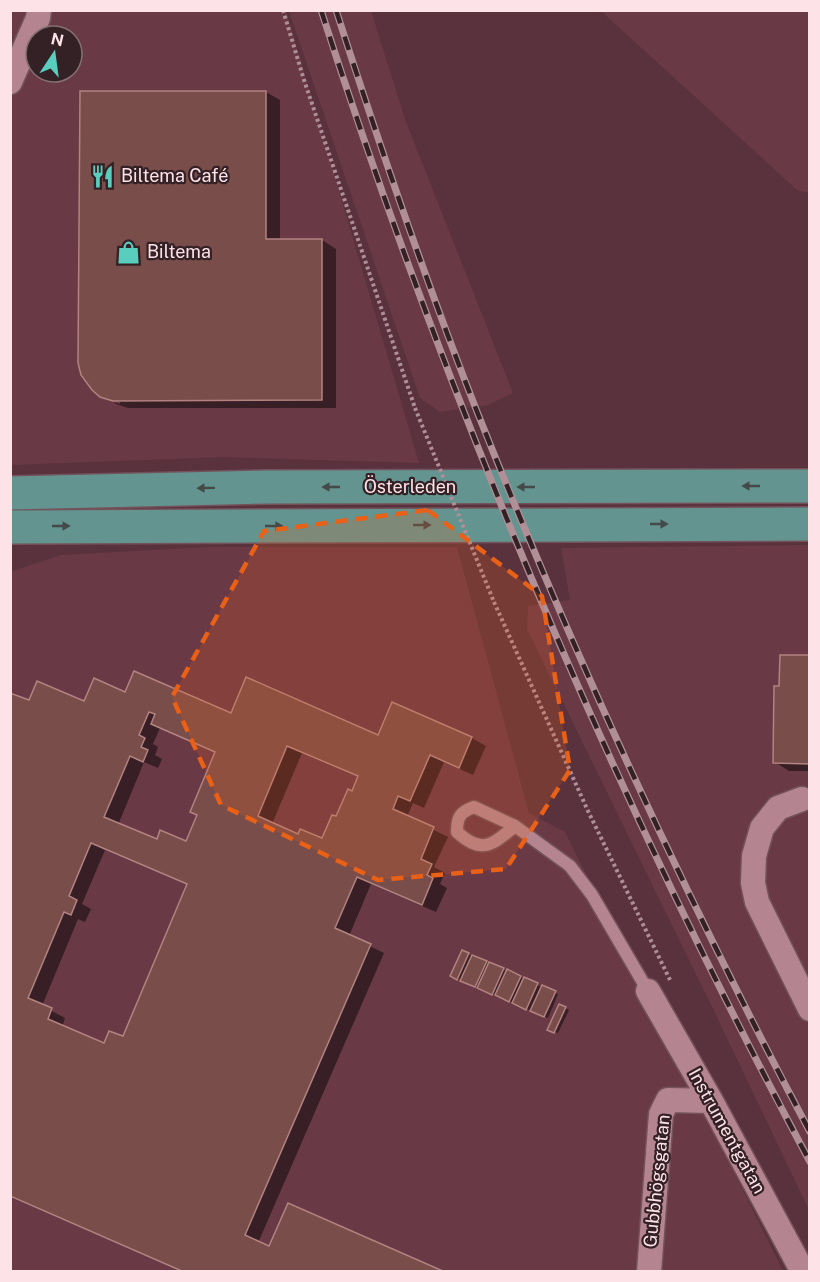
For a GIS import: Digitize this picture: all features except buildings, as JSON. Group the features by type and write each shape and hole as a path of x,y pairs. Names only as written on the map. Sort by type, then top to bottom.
{"main road":[{"name":"Österleden","path":"10,493 264,487 810,486"},
{"name":"Österleden","path":"10,527 810,524"}],"street":[{"path":"10,82 38,18 39,10"},
{"path":"806,799 778,808 762,828 754,856 753,883 757,902 810,1009"},
{"name":"Instrumentgatan","path":"648,991 711,1101 803,1272"},
{"name":"Gubbhögsgatan","path":"649,1272 661,1114 668,1100 711,1101"}],"lane":[{"path":"515,826 570,866 592,895 648,991"}],"path":[{"path":"283,10 307,91 415,408 494,602 588,812 671,982"}],"highlighted area":[{"path":"428,510 542,596 570,770 506,869 378,880 221,805 172,697 264,531"}],"shaded area":[{"path":"10,11 286,11 419,463 224,457 11,465"},
{"path":"289,11 371,11 406,122 513,393 488,405 440,412 420,398"},
{"path":"601,11 809,11 809,193 797,190"},
{"path":"809,545 809,1210 527,629 528,606 570,600 561,548"},
{"path":"209,547 457,547 529,813 565,832 783,1271 11,1271 10,572 61,555"}],"railway":[{"path":"321,10 424,306 480,452 540,597 602,741 668,883 810,1162"},
{"path":"336,10 439,311 513,501 633,775 719,955 810,1132"}],"place":[{"name":"Biltema Café","path":"103,176"},
{"name":"Biltema","path":"129,252"}]}
